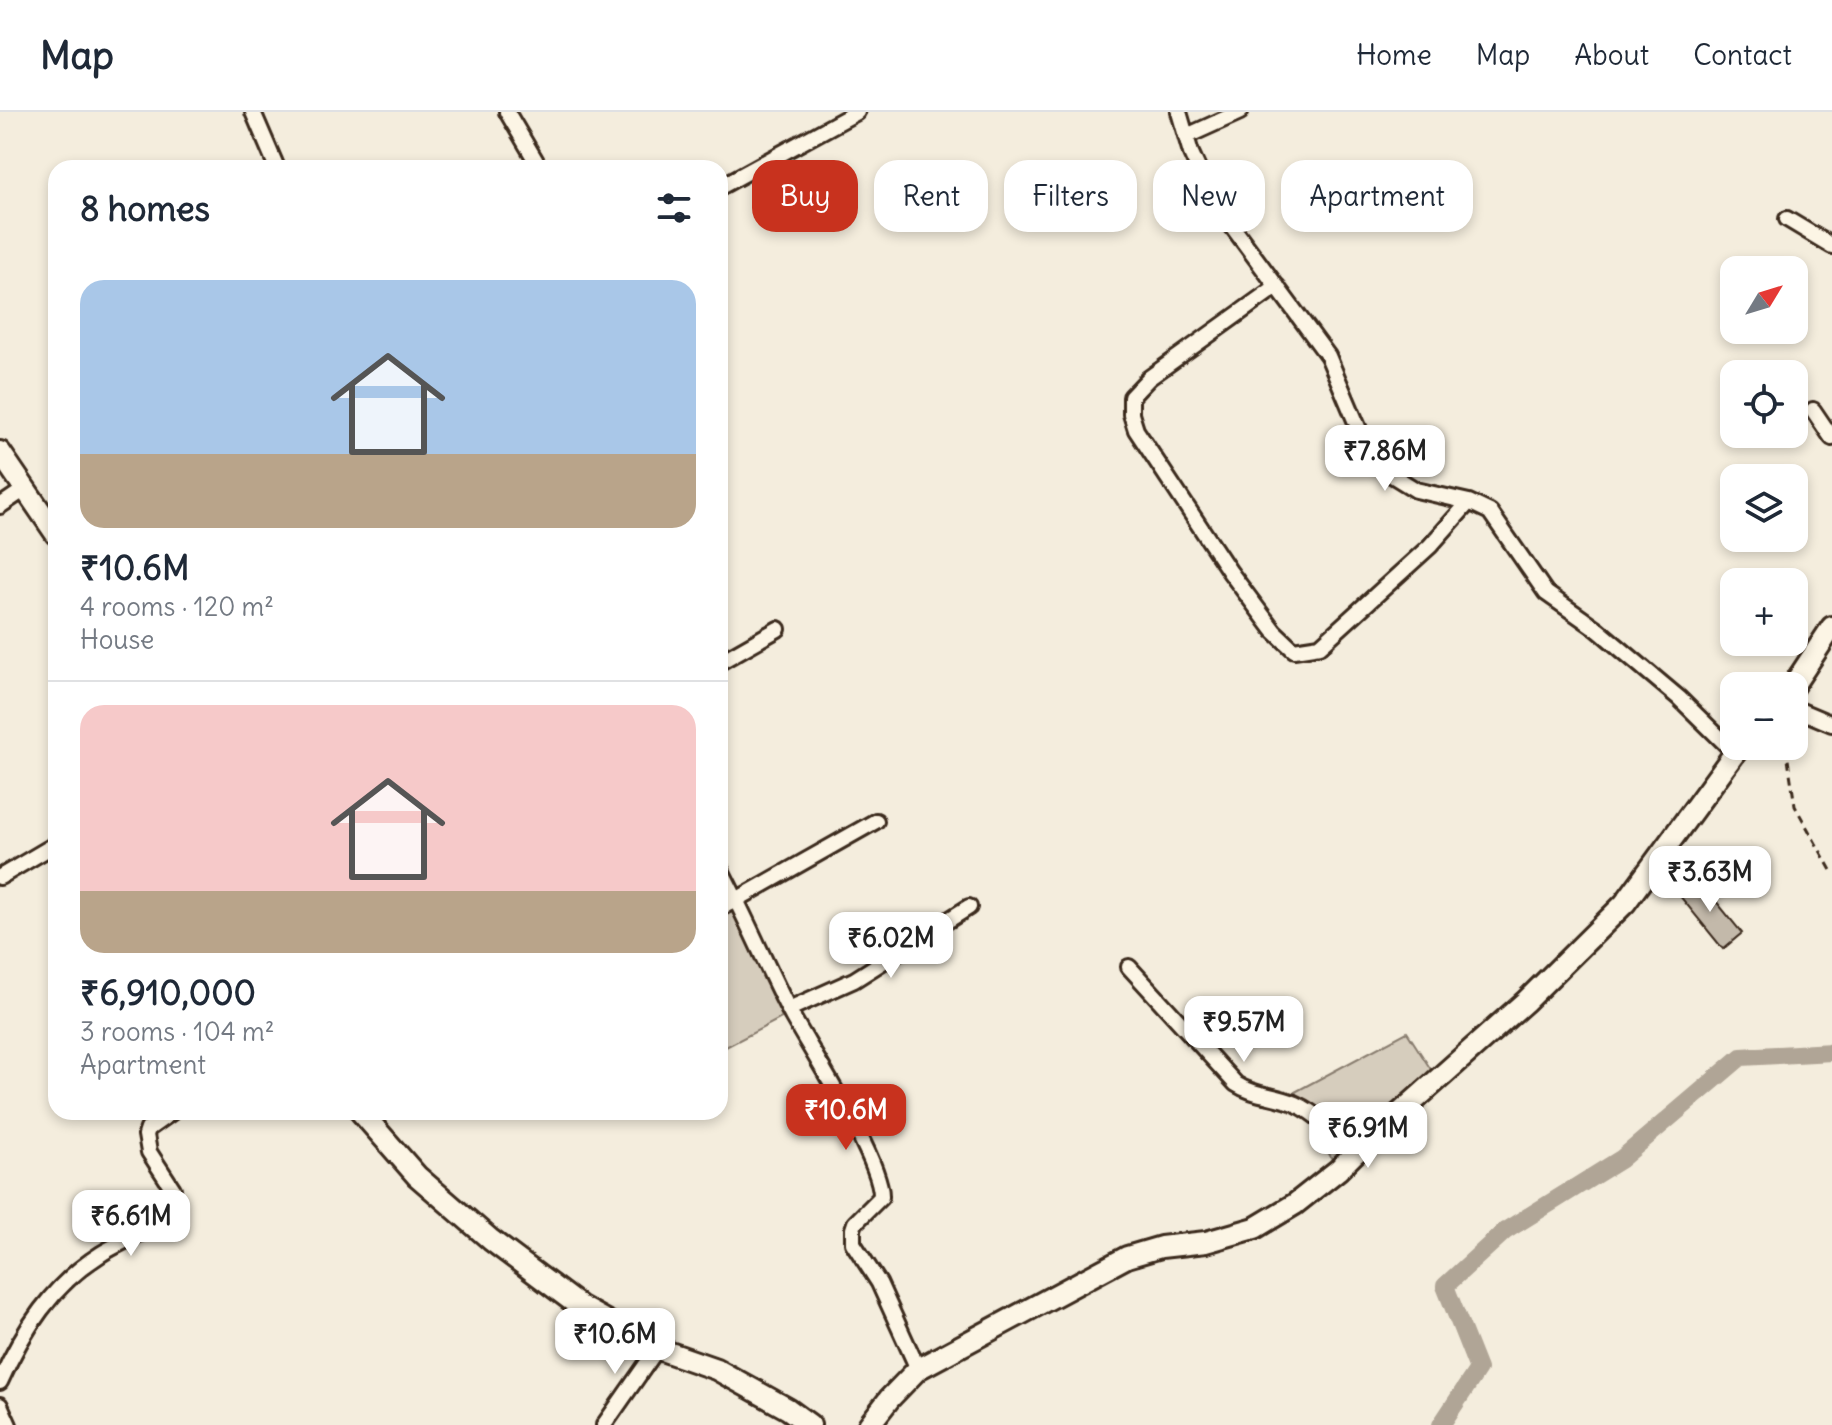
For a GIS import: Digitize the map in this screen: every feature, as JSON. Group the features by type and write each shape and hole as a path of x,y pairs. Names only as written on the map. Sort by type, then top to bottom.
{"street":[{"path":"253,112 274,160"},
{"path":"507,112 535,160"},
{"path":"728,183 857,112"},
{"path":"1179,112 1191,153 1212,199 1328,356 1366,446 1390,474 1416,490 1469,502 1490,512 1546,593 1597,629 1720,734"},
{"path":"1187,136 1240,112"},
{"path":"1787,219 1832,246"},
{"path":"1277,286 1149,378 1131,397 1131,414 1136,430 1230,572 1274,631 1294,650 1320,646 1430,546 1469,502"},
{"path":"1813,410 1832,438"},
{"path":"0,452 48,522"},
{"path":"0,506 25,489"},
{"path":"1802,672 1832,627"},
{"path":"728,657 778,629"},
{"path":"1808,714 1832,724"},
{"path":"869,1425 918,1369 1127,1257 1161,1247 1206,1242 1255,1228 1319,1186 1505,1020 1625,903 1729,760"},
{"path":"728,904 876,821"},
{"path":"0,877 48,849"},
{"path":"728,884 789,1009 866,1149 880,1183 878,1201 855,1223 853,1243 879,1283 918,1369"},
{"path":"789,1009 854,980 969,907"},
{"path":"1129,967 1236,1084 1245,1090 1296,1104 1320,1117 1354,1154"},
{"path":"0,1382 35,1314 48,1299 98,1255 157,1221 172,1207 173,1189 149,1152 146,1135 148,1129 161,1120"},
{"path":"368,1120 417,1176 491,1240 579,1306 657,1349 716,1369 788,1409 810,1425"},
{"path":"604,1425 657,1349"},
{"path":"0,1405 9,1425"}],"path":[{"path":"1788,760 1795,806 1832,872"}],"shaded area":[{"path":"740,907 791,1013 728,1046 728,914"},
{"path":"1407,1032 1437,1079 1338,1170 1295,1092"}],"building":[{"path":"1698,879 1742,933 1723,949 1679,895"}],"waterway":[{"path":"1441,1425 1478,1369 1445,1286 1505,1231 1621,1159 1741,1057 1832,1052"}]}
